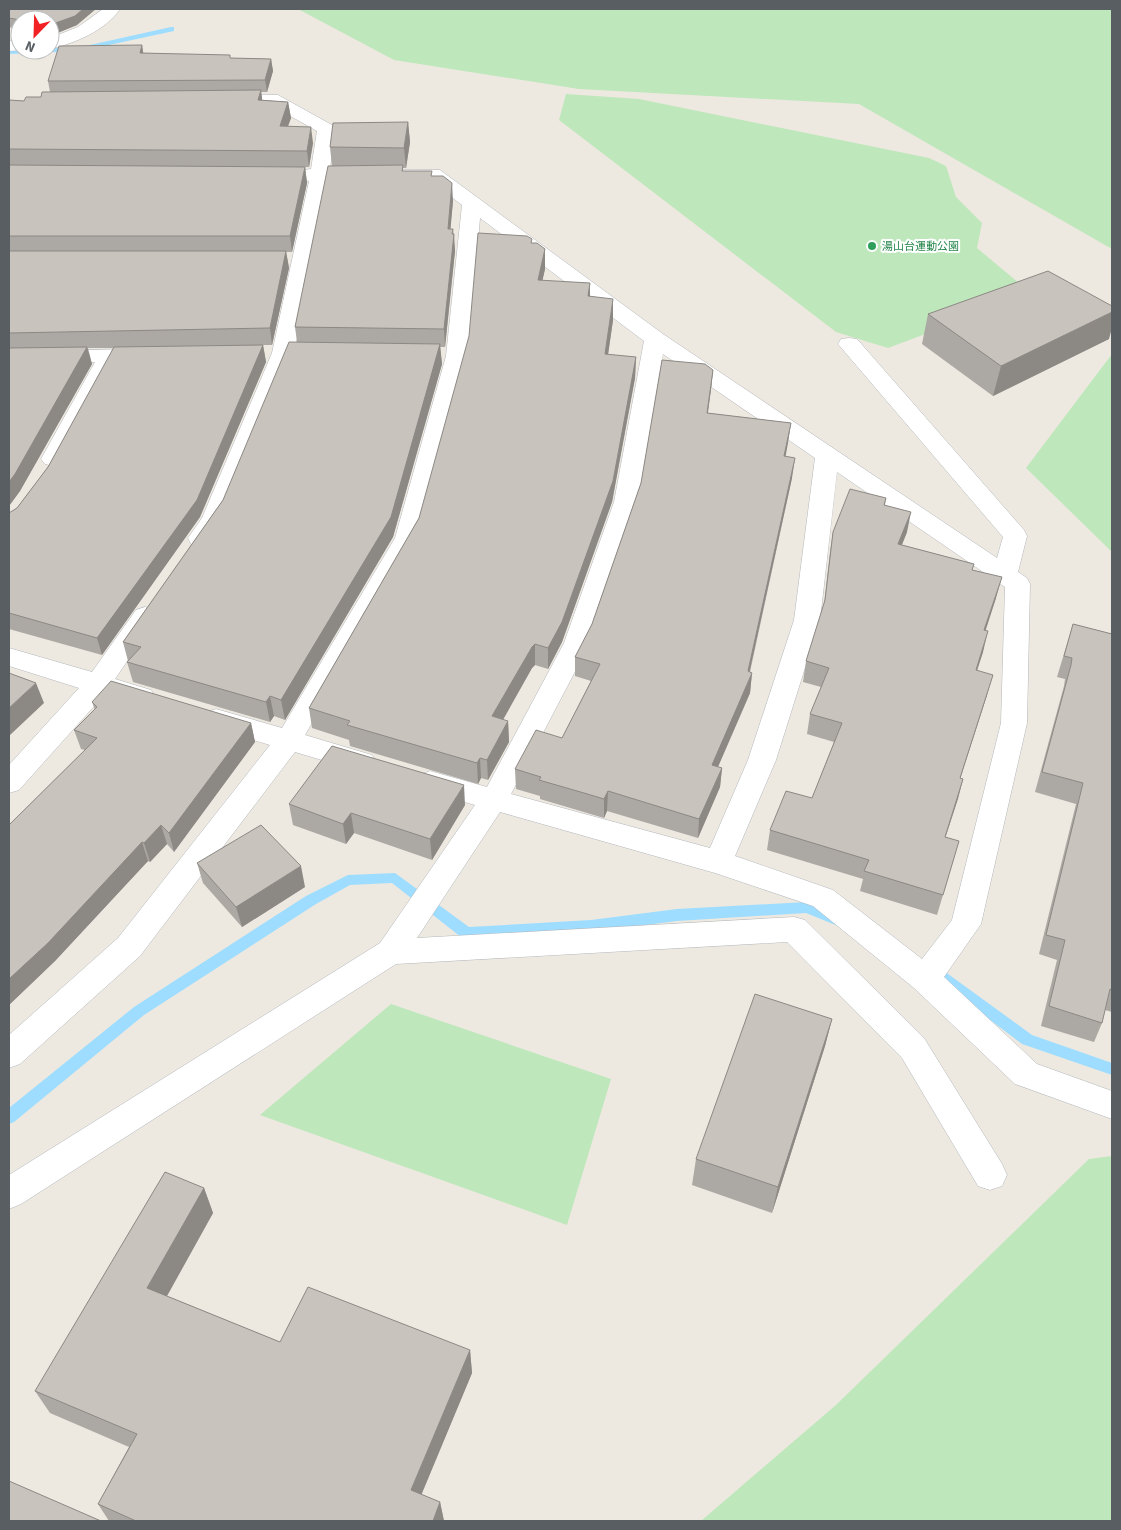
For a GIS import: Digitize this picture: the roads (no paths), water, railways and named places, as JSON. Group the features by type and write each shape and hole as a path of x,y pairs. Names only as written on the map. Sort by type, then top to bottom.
{"street":[{"path":"60,41 79,34 99,23 112,9"},
{"path":"190,553 213,520 283,353 293,260 320,175 326,129 272,99 204,100"},
{"path":"282,175 433,174 655,339 1018,584 1014,723 966,924 926,978"},
{"path":"9,1054 128,947 289,740 407,538 448,356 472,203"},
{"path":"9,1192 391,952 493,801 577,643 626,502 655,339"},
{"path":"849,344 1015,536 1005,576"},
{"path":"9,357 167,355"},
{"path":"41,480 109,356"},
{"path":"718,862 762,760 807,620 826,455"},
{"path":"9,783 98,684 155,602"},
{"path":"9,658 165,704"},
{"path":"194,712 382,768"},
{"path":"410,776 493,801 718,862 823,898 926,978 1026,1074 1112,1105"},
{"path":"391,952 794,929 913,1048 990,1176"}],"waterway":[{"path":"9,52 81,49 171,29"},
{"path":"9,1117 139,1011 311,900 348,880 395,878 466,933 591,926 677,915 807,907 838,920"},
{"path":"933,969 1027,1040 1112,1069"}],"place":[{"name":"湯山台運動公園","path":"872,246"}]}
